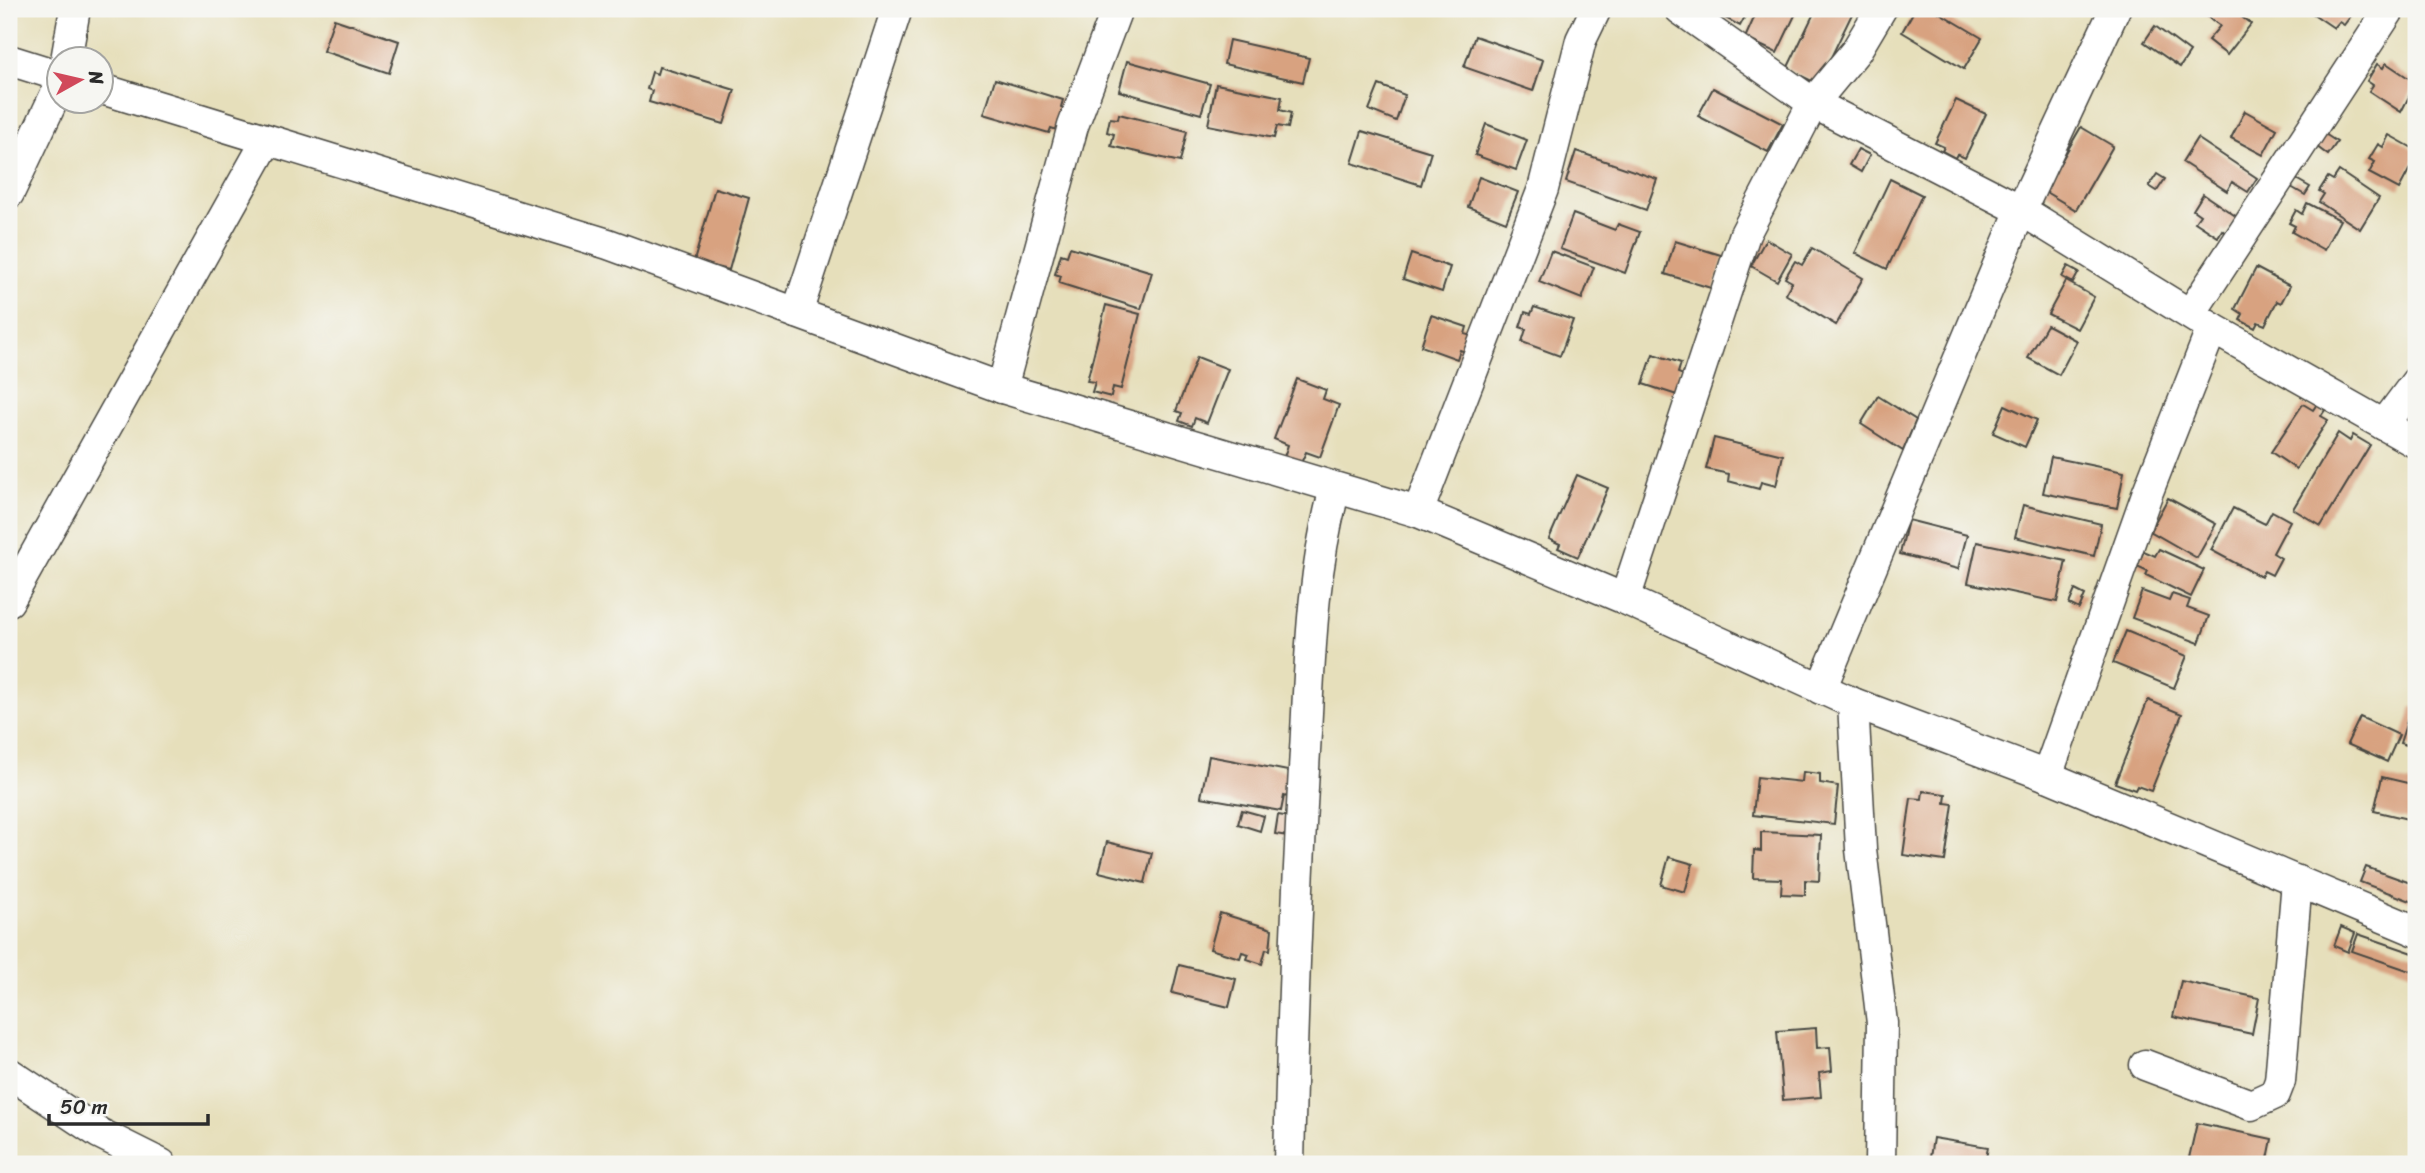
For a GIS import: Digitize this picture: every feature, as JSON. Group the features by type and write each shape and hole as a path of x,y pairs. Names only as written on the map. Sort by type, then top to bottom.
{"street":[{"path":"68,46 75,9"},
{"path":"797,313 897,9"},
{"path":"1002,388 1073,126 1117,9"},
{"path":"1418,512 1544,189 1581,40 1586,24 1596,9"},
{"path":"1679,9 1813,103 2021,209 2201,320 2416,443"},
{"path":"1625,599 1745,234 1813,103 1856,51 1881,9"},
{"path":"1821,689 2021,209 2115,9"},
{"path":"2047,776 2147,494 2201,320 2390,9"},
{"path":"9,60 46,72"},
{"path":"116,93 608,244 1002,388 1418,512 1625,599 1853,704 2047,776 2416,931"},
{"path":"9,193 46,115"},
{"path":"9,601 267,140"},
{"path":"2384,425 2416,382"},
{"path":"1289,1164 1292,1023 1312,621 1325,525 1335,489"},
{"path":"1853,704 1861,849 1882,1023 1880,1164"},
{"path":"2145,1065 2251,1105 2275,1094 2280,1081 2298,881"},
{"path":"9,1073 99,1133 161,1164"}],"building":[{"path":"1709,9 1749,9 1740,26"},
{"path":"1758,9 1798,9 1777,53 1745,38"},
{"path":"1816,9 1847,9 1853,12 1818,84 1787,69"},
{"path":"1915,9 1933,9 1982,38 1964,69 1902,32"},
{"path":"2198,9 2231,9 2251,24 2227,55 2208,40 2220,26"},
{"path":"2306,9 2356,9 2344,25 2339,22 2334,28"},
{"path":"334,19 399,41 389,73 323,51"},
{"path":"2155,26 2190,52 2180,67 2144,42"},
{"path":"1475,36 1543,60 1533,91 1464,67"},
{"path":"1229,40 1309,58 1303,82 1224,64"},
{"path":"1127,61 1210,84 1201,114 1119,91"},
{"path":"2386,63 2416,83 2401,112 2369,91 2373,85 2367,81 2377,64 2383,68"},
{"path":"659,67 735,90 724,124 649,102 652,91 647,89 652,72 657,74"},
{"path":"995,79 1063,100 1061,107 1066,109 1060,131 1051,128 1049,133 984,114"},
{"path":"1216,84 1282,97 1280,110 1291,113 1288,128 1277,126 1274,138 1208,125"},
{"path":"1379,85 1405,95 1396,121 1369,110"},
{"path":"1713,88 1783,124 1768,152 1698,116"},
{"path":"1956,100 1986,114 1965,158 1957,154 1955,158 1942,151 1944,147 1935,143"},
{"path":"2245,111 2277,129 2263,155 2231,138"},
{"path":"1119,114 1187,131 1180,162 1111,146 1114,134 1107,132 1110,118 1118,119"},
{"path":"1486,124 1527,140 1516,170 1475,155"},
{"path":"2081,127 2113,146 2076,210 2044,191"},
{"path":"1362,131 1431,152 1421,185 1352,163"},
{"path":"2325,134 2337,142 2328,155 2316,146"},
{"path":"2389,135 2416,150 2416,157 2399,189 2369,173 2375,162 2369,159 2378,144 2383,147"},
{"path":"2197,138 2257,178 2248,192 2232,182 2227,191 2182,162"},
{"path":"1858,149 1870,155 1861,172 1849,165"},
{"path":"1576,151 1657,179 1646,210 1566,182"},
{"path":"2339,171 2379,198 2360,229 2319,202 2324,194 2319,191 2328,177 2333,180"},
{"path":"2157,174 2165,179 2157,191 2149,186"},
{"path":"1479,177 1518,192 1506,222 1468,207"},
{"path":"1890,179 1922,195 1887,269 1855,253"},
{"path":"2296,179 2310,187 2305,195 2291,187"},
{"path":"715,188 749,198 729,270 694,261"},
{"path":"2203,194 2237,217 2226,233 2222,230 2218,237 2195,222 2200,215 2193,210"},
{"path":"2307,203 2340,220 2324,250 2292,232 2295,226 2289,223 2296,210 2302,214"},
{"path":"1573,214 1615,230 1618,224 1640,232 1625,273 1560,249"},
{"path":"1766,239 1792,254 1777,281 1751,266"},
{"path":"1675,241 1724,256 1714,289 1665,274"},
{"path":"1070,247 1152,272 1141,309 1059,283 1061,276 1055,274 1061,254 1067,256"},
{"path":"1812,248 1863,278 1836,325 1785,294 1792,282 1785,278 1795,261 1802,265"},
{"path":"1551,251 1594,267 1582,299 1539,282"},
{"path":"1411,254 1450,267 1442,292 1403,279"},
{"path":"2068,266 2079,272 2073,283 2062,277"},
{"path":"2256,268 2290,286 2281,303 2277,301 2265,325 2258,322 2255,328 2240,320 2243,314 2235,309"},
{"path":"2066,281 2094,297 2077,329 2048,314"},
{"path":"1106,305 1140,314 1121,389 1113,387 1111,397 1092,392 1095,382 1087,381"},
{"path":"1534,307 1573,320 1560,356 1522,342 1526,329 1520,327 1525,312 1531,314"},
{"path":"1431,315 1467,327 1465,334 1472,336 1466,352 1460,350 1457,359 1421,346"},
{"path":"2047,325 2077,341 2059,375 2028,358"},
{"path":"1653,354 1681,363 1678,373 1686,376 1680,396 1643,384"},
{"path":"1197,357 1228,369 1207,423 1195,418 1192,426 1179,421 1182,413 1176,411"},
{"path":"1297,379 1326,390 1323,399 1339,405 1320,457 1306,452 1301,463 1284,457 1288,445 1274,439"},
{"path":"1878,396 1916,420 1903,451 1861,424"},
{"path":"2303,404 2313,410 2317,404 2325,410 2321,416 2328,420 2296,469 2271,452"},
{"path":"2005,405 2037,420 2025,447 1993,433"},
{"path":"2338,433 2350,441 2353,435 2370,445 2321,526 2293,509"},
{"path":"1714,438 1783,455 1776,486 1761,482 1759,489 1728,481 1729,474 1706,469"},
{"path":"2051,457 2124,472 2117,508 2043,493"},
{"path":"1577,475 1608,488 1578,557 1558,548 1560,544 1549,539"},
{"path":"2168,498 2216,524 2197,558 2150,531"},
{"path":"2023,505 2101,524 2094,556 2015,537"},
{"path":"2233,508 2265,524 2272,511 2290,521 2273,553 2281,558 2272,575 2264,571 2261,577 2211,550"},
{"path":"1908,520 1967,535 1958,569 1900,554"},
{"path":"1977,542 2066,561 2057,602 1968,583"},
{"path":"2159,549 2204,570 2191,597 2146,575 2148,571 2137,566 2144,551 2155,556"},
{"path":"2075,590 2085,595 2079,609 2069,604"},
{"path":"2142,591 2169,601 2172,594 2190,600 2187,608 2209,616 2199,643 2132,618"},
{"path":"2126,631 2187,656 2174,688 2113,663"},
{"path":"2148,700 2182,714 2151,791 2137,786 2135,790 2115,783"},
{"path":"2412,706 2416,707 2416,748 2400,743"},
{"path":"2360,717 2399,735 2387,762 2347,744"},
{"path":"1209,756 1293,772 1288,797 1284,796 1281,811 1201,797"},
{"path":"1803,772 1820,774 1820,783 1838,786 1834,824 1753,815 1757,777 1802,782"},
{"path":"2382,777 2416,785 2416,821 2374,811"},
{"path":"1923,791 1946,794 1945,803 1953,804 1945,861 1903,855 1911,798 1922,799"},
{"path":"1242,810 1264,816 1260,831 1238,824"},
{"path":"1278,815 1297,818 1294,837 1275,834"},
{"path":"1761,832 1821,835 1819,881 1805,880 1805,895 1781,894 1782,879 1753,878 1754,850 1761,851"},
{"path":"1107,842 1152,853 1145,883 1099,872"},
{"path":"1669,857 1693,864 1685,892 1661,885"},
{"path":"2366,867 2416,885 2416,903 2360,882"},
{"path":"1220,913 1272,929 1270,950 1266,949 1262,964 1247,959 1249,954 1242,952 1240,958 1210,949"},
{"path":"2341,927 2355,933 2348,952 2334,946"},
{"path":"2358,934 2416,954 2416,973 2352,951"},
{"path":"1179,965 1236,979 1229,1007 1172,993"},
{"path":"2181,981 2259,998 2252,1034 2173,1017"},
{"path":"1816,1028 1817,1048 1830,1047 1832,1071 1819,1073 1821,1097 1783,1100 1777,1031"},
{"path":"2197,1123 2272,1139 2267,1164 2219,1164 2189,1158"},
{"path":"1933,1138 1988,1147 1985,1164 1929,1164"}]}
